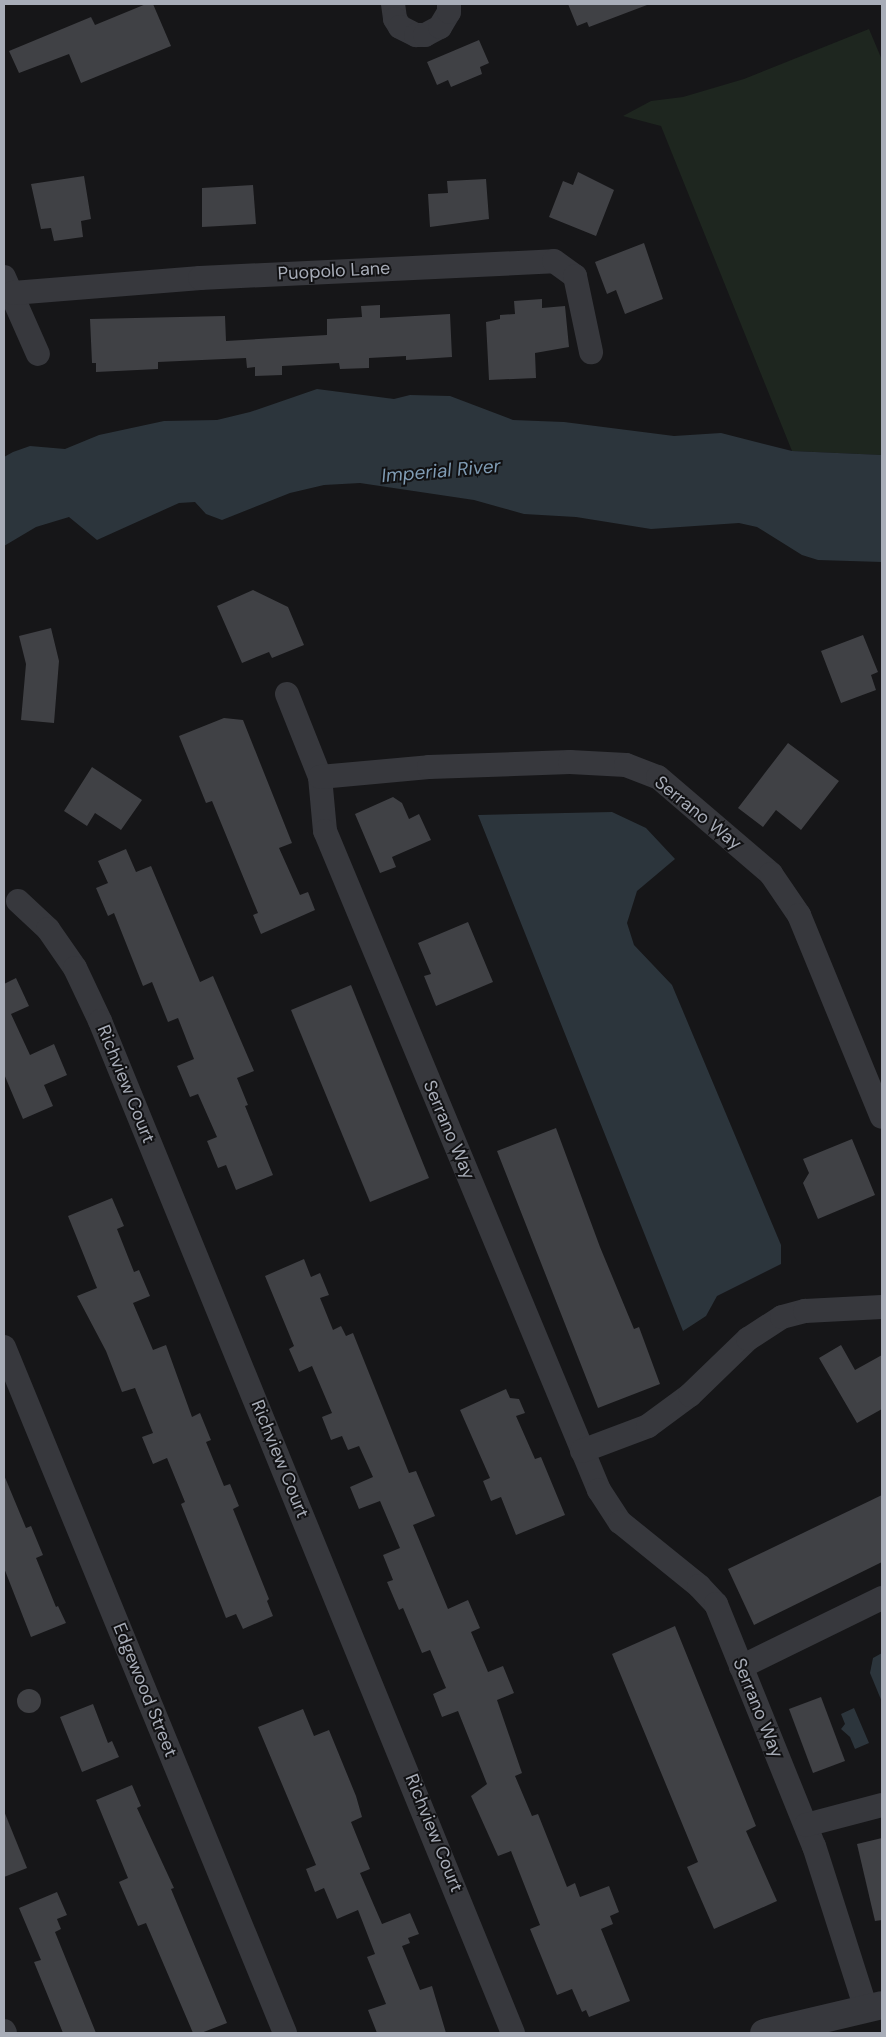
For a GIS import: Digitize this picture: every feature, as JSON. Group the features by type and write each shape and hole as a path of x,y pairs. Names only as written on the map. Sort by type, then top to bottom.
{"street":[{"path":"393,4 395,19 400,27 416,35 424,35 440,27 449,12 449,4"},
{"name":"Puopolo Lane","path":"8,285 554,261 575,276 591,352"},
{"path":"8,285 38,354"},
{"name":"Serrano Way","path":"287,694 320,777 324,831 599,1490 620,1522 700,1586 716,1604 806,1825 874,2007"},
{"name":"Serrano Way","path":"320,777 429,767 570,762 626,765 658,777 771,874 799,915 882,1117"},
{"name":"Richview Court","path":"18,901 48,929 75,968 100,1021 513,2033"},
{"path":"582,1451 648,1426 690,1395 748,1339 782,1317 805,1312 882,1308"},
{"name":"Edgewood Street","path":"4,1347 285,2033"},
{"path":"741,1667 882,1598"},
{"path":"806,1825 882,1806"},
{"path":"764,2033 874,2007"}],"shaded area":[{"path":"869,29 882,60 882,455 792,451 661,126 623,116 651,101 683,97 744,79"}],"water":[{"name":"Imperial River","path":"317,389 394,399 410,395 450,396 513,420 564,422 674,436 721,433 792,451 882,455 882,562 818,560 802,555 757,527 739,523 651,529 576,517 524,514 474,500 360,483 324,485 290,493 222,520 206,514 195,502 179,503 97,540 69,517 36,527 4,546 4,457 13,452 30,446 65,449 99,435 164,421 217,420 250,412"},
{"path":"612,812 646,828 675,859 637,891 627,923 634,945 672,985 781,1245 781,1264 717,1296 706,1316 683,1331 478,815"},
{"path":"882,1653 882,1702 870,1673 873,1658"},
{"path":"854,1708 869,1743 855,1749 850,1737 841,1729 845,1724 841,1714"}],"building":[{"path":"146,4 153,4 171,46 81,83 69,54 19,73 9,51 91,17 95,25"},
{"path":"568,4 647,5 589,27 587,22 577,26"},
{"path":"479,40 489,63 480,67 482,74 451,87 448,80 437,85 427,62"},
{"path":"578,172 614,190 596,236 549,217 563,181 573,185"},
{"path":"84,176 91,219 81,221 83,237 54,241 51,228 41,229 31,184"},
{"path":"486,179 489,219 430,227 428,194 448,193 447,181"},
{"path":"253,185 256,224 202,227 202,188"},
{"path":"644,243 663,299 625,314 616,290 607,294 595,262"},
{"path":"542,299 542,308 565,306 569,347 535,353 536,378 489,380 486,322 500,319 500,315 515,314 514,301"},
{"path":"380,305 380,318 450,314 452,357 406,360 406,356 369,358 369,368 340,369 339,363 282,366 282,375 255,376 255,367 247,368 246,358 158,362 158,369 96,372 96,363 92,363 90,319 225,316 226,341 327,335 327,319 362,317 361,306"},
{"path":"253,590 288,607 304,645 272,658 269,652 242,663 217,606"},
{"path":"51,628 59,661 54,723 21,720 26,664 19,636"},
{"path":"863,635 878,672 871,675 876,690 841,703 821,651"},
{"path":"224,718 243,720 292,843 279,848 300,895 308,892 315,910 261,934 253,915 258,913 212,801 206,803 179,736"},
{"path":"788,743 839,781 801,830 776,810 763,827 738,808"},
{"path":"92,767 142,800 121,830 95,813 87,826 64,811"},
{"path":"393,797 402,803 409,819 419,814 431,840 392,857 396,867 380,873 355,814"},
{"path":"126,849 136,872 151,866 200,982 213,976 254,1071 237,1078 248,1105 245,1106 273,1175 236,1190 226,1165 218,1168 207,1141 217,1137 198,1094 190,1097 177,1066 194,1059 178,1018 168,1022 152,982 143,986 114,913 108,916 96,888 108,883 98,861"},
{"path":"468,922 493,982 436,1006 424,976 431,974 418,943"},
{"path":"16,978 29,1006 11,1014 30,1055 54,1044 67,1075 44,1085 53,1106 23,1119 4,1074 4,984"},
{"path":"351,985 429,1178 370,1202 291,1010"},
{"path":"556,1128 600,1247 634,1329 639,1327 660,1384 598,1408 497,1151"},
{"path":"852,1139 875,1195 818,1219 803,1183 809,1173 803,1159"},
{"path":"112,1198 124,1226 117,1229 134,1272 139,1270 150,1296 133,1303 153,1350 166,1345 192,1417 200,1413 211,1440 206,1442 224,1486 230,1484 239,1506 233,1509 269,1599 267,1601 273,1616 243,1629 236,1614 226,1618 181,1504 185,1502 167,1458 153,1464 142,1437 153,1433 135,1388 122,1392 106,1351 77,1296 97,1288 68,1216"},
{"path":"304,1259 311,1277 320,1273 329,1295 320,1298 333,1330 341,1326 346,1336 353,1333 409,1473 416,1471 435,1516 413,1525 448,1609 468,1600 480,1628 471,1632 488,1672 503,1666 514,1693 497,1700 522,1773 515,1776 532,1816 538,1814 567,1887 575,1883 580,1897 609,1886 619,1912 610,1916 613,1924 601,1929 630,2001 589,2017 586,2010 582,2012 572,1989 557,1995 530,1929 540,1925 511,1851 498,1856 471,1796 487,1784 458,1711 442,1717 433,1694 446,1688 430,1650 422,1653 403,1608 399,1610 387,1582 393,1580 383,1555 400,1548 380,1501 359,1509 350,1487 373,1477 359,1446 348,1450 342,1436 331,1440 322,1417 332,1413 312,1366 299,1372 289,1349 294,1346 265,1276"},
{"path":"841,1345 855,1370 882,1355 882,1409 857,1423 819,1358"},
{"path":"506,1389 510,1398 519,1399 525,1413 516,1416 535,1459 541,1457 565,1515 516,1535 501,1497 491,1501 483,1481 490,1478 460,1410"},
{"path":"4,1475 26,1528 31,1526 43,1555 36,1558 56,1607 58,1606 66,1623 31,1637 4,1568"},
{"path":"882,1495 882,1562 754,1625 728,1569"},
{"path":"675,1626 756,1826 746,1831 777,1901 714,1929 687,1867 698,1862 612,1654"},
{"path":"29,1689 38,1692 41,1701 38,1710 29,1713 20,1710 17,1701 20,1692"},
{"path":"821,1697 845,1761 813,1773 789,1709"},
{"path":"93,1704 108,1743 112,1741 119,1757 82,1772 60,1717"},
{"path":"303,1709 314,1736 329,1730 356,1796 362,1817 351,1822 370,1869 360,1873 382,1924 410,1913 419,1934 408,1938 410,1943 402,1946 420,1990 432,1986 446,2033 377,2033 368,2010 386,2004 367,1957 375,1954 358,1910 337,1919 324,1888 315,1892 306,1869 316,1865 258,1727"},
{"path":"132,1785 141,1806 137,1808 174,1888 171,1889 227,2023 201,2033 193,2033 146,1923 138,1926 119,1882 128,1878 96,1800"},
{"path":"4,1811 27,1868 4,1877"},
{"path":"882,1838 882,1920 875,1921 857,1844"},
{"path":"57,1892 67,1915 57,1919 61,1929 55,1932 96,2033 63,2033 34,1962 41,1960 19,1908"}]}
